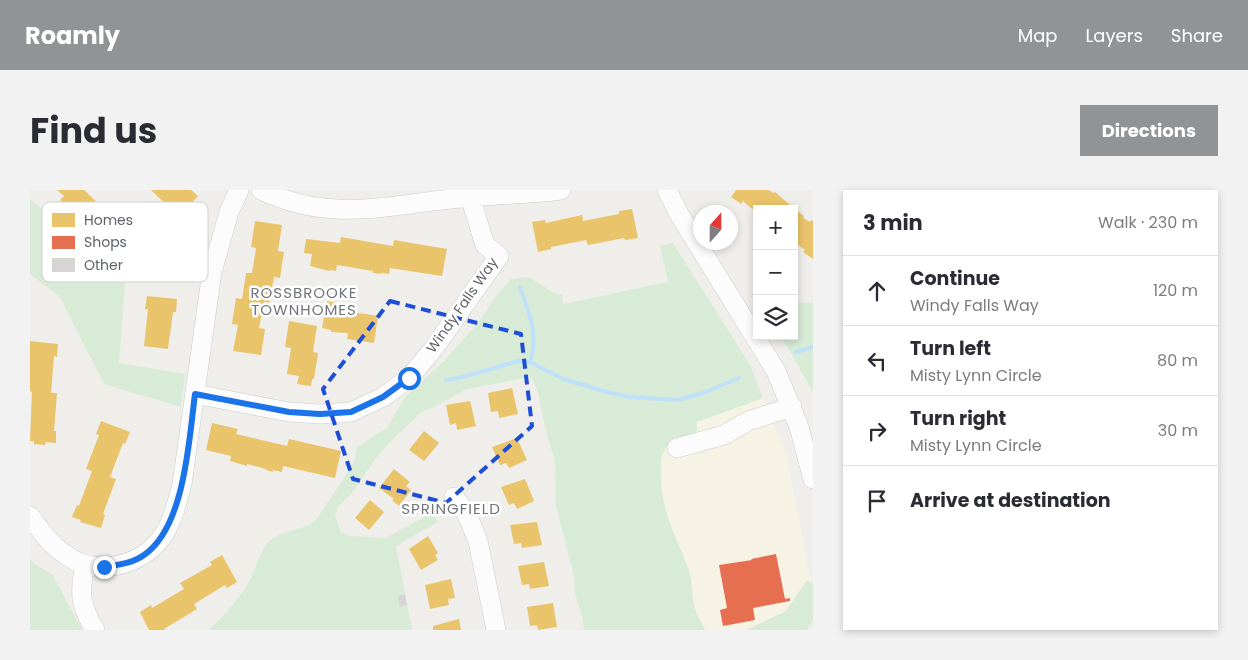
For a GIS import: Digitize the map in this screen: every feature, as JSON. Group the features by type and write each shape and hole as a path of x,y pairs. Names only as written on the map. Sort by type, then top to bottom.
{"street":[{"path":"30,516 46,538 58,549 85,565 104,567 125,564 145,554 162,537 174,512 182,484 212,272 229,212 239,190"},
{"path":"261,190 275,197 301,205 328,210 371,209 468,193 561,190"},
{"path":"667,190 684,222 776,371 792,407 806,449 813,479"},
{"name":"Windy Falls Way","path":"195,394 289,412 320,414 351,412 383,397 409,378 434,348 500,256 485,245 468,193"},
{"path":"677,448 724,435 748,421 792,407"},
{"path":"454,498 466,512 478,541 496,630"},
{"path":"85,565 80,585 82,599 87,616 95,630"}],"highlighted area":[{"path":"390,301 521,334 532,426 446,503 353,479 323,389"}],"shaded area":[{"path":"763,398 787,458 811,583 808,580 786,611 770,620 746,630 705,630 694,608 693,590 689,573 666,515 661,490 662,455 666,447 697,422"}],"green space":[{"path":"30,199 42,209 42,282 125,282 119,363 185,374 181,407 104,384 60,297 30,274"},
{"path":"673,243 750,365 763,398 697,422 697,431 673,442 666,448 661,457 661,486 666,512 689,571 694,605 705,630 584,630 575,594 574,576 556,506 555,461 547,435 537,388 531,377 467,389 423,411 379,454 351,494 338,507 335,515 341,532 349,536 386,538 431,513 438,522 396,546 412,630 209,630 243,591 266,545 282,534 314,522 354,462 357,447 387,428 405,397 444,361 479,322 499,292 511,279 529,277 554,293 562,295 563,304 668,282 660,246"},
{"path":"798,302 813,303 813,392 783,340 798,340"},
{"path":"30,559 36,565 52,574 82,630 30,630"},
{"path":"807,580 813,584 813,620 807,630 746,630 786,611"}],"building: Homes":[{"path":"57,190 84,190 97,202 62,202 60,200 64,196"},
{"path":"151,190 191,190 198,196 193,202 164,202"},
{"path":"736,190 769,190 773,193 775,192 790,205 753,205 753,210 744,200 741,204 731,197"},
{"path":"632,209 638,238 625,240 624,238 588,245 586,240 551,247 551,249 538,252 532,222 545,220 546,223 582,215 583,221 619,214 619,211"},
{"path":"798,212 804,216 803,218 810,222 811,220 813,221 813,259 803,252 805,250 798,245"},
{"path":"255,221 282,225 278,251 284,252 280,278 274,277 269,303 264,302 259,328 265,329 261,355 233,351 238,325 232,324 236,298 242,299 246,273 252,273 256,248 251,247"},
{"path":"341,237 393,246 394,240 447,249 442,276 390,268 389,274 380,274 373,273 373,271 337,265 336,271 310,266 312,254 304,253 306,239 340,243"},
{"path":"147,296 177,299 176,312 173,312 168,349 144,346 148,309 145,309"},
{"path":"327,301 353,306 352,312 378,316 374,343 347,339 348,333 331,332 331,330 322,328"},
{"path":"289,321 317,326 313,352 318,353 311,386 297,384 299,376 287,374 291,348 285,347"},
{"path":"30,341 58,344 57,357 54,356 51,393 57,393 54,431 56,431 56,443 46,442 45,445 34,444 34,441 30,441 32,392 30,391"},
{"path":"512,388 518,414 499,418 498,411 491,412 488,393"},
{"path":"470,401 476,426 457,430 456,423 450,425 446,405"},
{"path":"101,421 130,432 125,444 123,443 110,477 116,479 103,514 105,515 101,528 80,522 81,520 72,517 77,505 79,506 92,471 86,469 99,435 96,434"},
{"path":"212,423 238,429 236,434 287,446 289,439 341,451 335,478 283,466 282,472 273,470 273,472 230,461 231,456 206,450"},
{"path":"424,431 439,443 424,461 409,450"},
{"path":"517,438 527,460 509,468 506,463 500,465 492,447"},
{"path":"394,469 410,482 406,486 411,490 399,506 392,500 394,499 379,488"},
{"path":"525,479 534,501 517,509 514,503 509,505 501,487"},
{"path":"370,500 384,512 369,530 355,518"},
{"path":"537,522 542,545 522,548 521,543 514,544 510,525"},
{"path":"428,536 438,553 435,555 438,560 421,570 409,549"},
{"path":"222,555 237,582 227,588 225,585 194,604 197,609 165,630 149,630 140,612 151,605 152,608 184,589 180,583 212,565 210,562"},
{"path":"544,562 549,586 530,589 529,584 522,585 518,566"},
{"path":"451,579 455,598 448,599 449,605 430,609 425,585"},
{"path":"553,603 557,627 538,630 537,625 530,626 527,607"},
{"path":"459,619 461,630 433,630 433,626"}],"building: Shops":[{"path":"776,554 785,599 790,598 790,601 753,608 755,620 723,626 720,610 727,608 719,565"}],"building: Other":[{"path":"405,595 407,605 400,607 398,596"}],"waterway":[{"path":"520,287 532,324 533,352 530,362"},
{"path":"796,352 813,347"},
{"path":"446,380 518,361 530,362 563,379 611,393 631,397 678,400 703,393 739,378"}],"district":[{"name":"ROSSBROOKE TOWNHOMES","path":"304,302"},
{"name":"SPRINGFIELD","path":"451,509"}],"route":[{"path":"104,567 125,564 145,554 162,537 174,512 182,484 195,394 289,412 320,414 351,412 383,397 409,378"}]}
